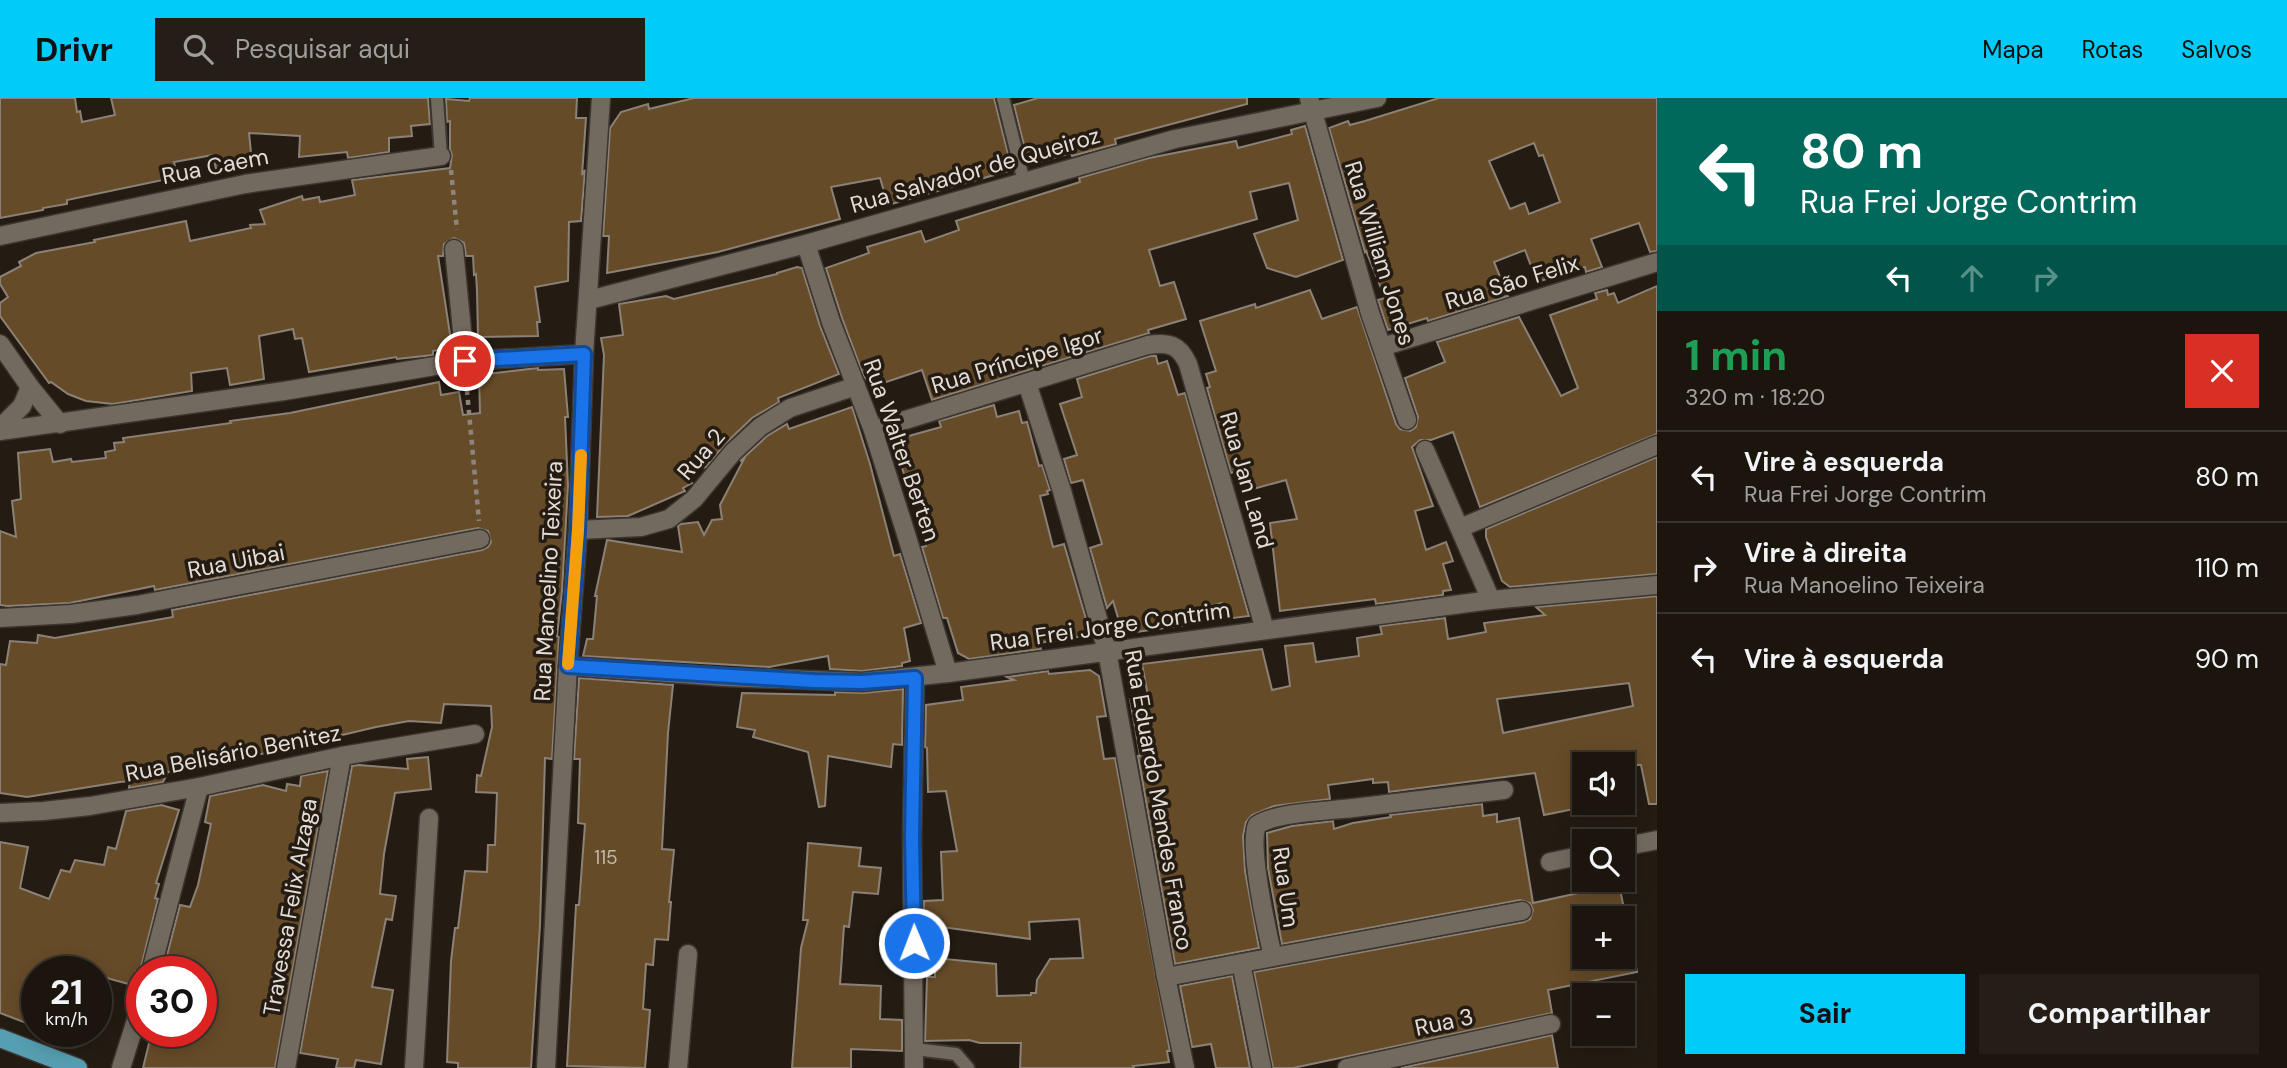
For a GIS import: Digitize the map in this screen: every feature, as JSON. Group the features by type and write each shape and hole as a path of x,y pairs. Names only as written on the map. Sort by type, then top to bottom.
{"main road":[{"path":"0,1038 78,1068"}],"street":[{"name":"Rua Salvador de Queiroz","path":"589,300 806,244 1175,139 1310,104 1377,98"},
{"name":"Rua Manoelino Teixeira","path":"546,1068 578,530 584,354 605,99"},
{"name":"Rua William Jones","path":"1310,104 1370,313 1407,420"},
{"name":"Rua Caem","path":"0,236 245,184 441,156"},
{"name":"Rua Walter Berten","path":"806,244 831,322 873,430 948,673"},
{"path":"454,249 456,294 465,361"},
{"name":"Rua São Felix","path":"1382,347 1657,262"},
{"name":"Rua Príncipe Igor","path":"873,430 1148,345 1160,343 1176,348"},
{"path":"0,344 60,424"},
{"name":"Rua Jan Land","path":"1176,348 1183,352 1188,363 1265,630"},
{"path":"0,429 60,424 465,361 584,354"},
{"name":"Rua Eduardo Mendes Franco","path":"1027,383 1062,491 1107,651 1185,1068"},
{"name":"Rua 2","path":"578,530 641,527 669,519 694,499 733,452 760,427 790,408 856,386"},
{"path":"0,429 22,406 30,387"},
{"path":"1460,528 1657,445"},
{"path":"1425,450 1491,600"},
{"name":"Rua Uibai","path":"0,618 71,614 137,605 480,539"},
{"name":"Rua Frei Jorge Contrim","path":"568,666 862,682 915,678 1491,600 1657,585"},
{"path":"914,1068 912,837 915,678"},
{"name":"Rua Belisário Benitez","path":"0,813 90,806 199,787 342,756 475,734"},
{"name":"Travessa Felix Alzaga","path":"286,1068 342,756"},
{"path":"155,956 199,787"},
{"name":"Rua Um","path":"1273,957 1258,879 1256,824 1276,818 1504,790"},
{"path":"414,1068 429,818"},
{"path":"1635,844 1657,840"},
{"path":"1550,862 1572,857"},
{"path":"1166,977 1522,911"},
{"path":"678,1068 688,954"},
{"path":"1241,963 1262,1068"},
{"name":"Rua 3","path":"1348,1068 1551,1024"},
{"path":"121,1068 128,1047"}],"lane":[{"path":"437,98 441,156"},
{"path":"1003,98 1024,182"},
{"path":"915,1049 956,1054 968,1068"}],"path":[{"path":"441,156 448,155 450,161 457,230 454,249"},
{"path":"465,361 480,539"}],"building":[{"path":"0,98 75,98 82,122 115,115 111,98 428,98 430,124 411,126 412,136 389,138 389,152 348,158 347,152 299,157 300,136 249,133 252,162 216,169 213,155 174,162 177,177 67,200 67,204 0,218"},
{"path":"470,98 577,98 576,118 586,118 581,221 569,222 568,281 535,287 540,322 537,322 538,336 478,337 473,256 466,256 464,243 454,238 444,244 443,256 438,256 452,347 433,351 433,355 396,357 309,372 302,338 295,339 293,329 259,336 264,379 230,385 227,368 191,373 192,391 113,404 86,401 49,383 0,316 0,303 8,297 0,284 0,277 21,266 19,262 36,253 186,221 190,241 251,228 250,225 265,224 260,210 302,196 303,200 319,197 320,202 355,195 352,180 450,168 452,155 446,99 469,101"},
{"path":"694,98 994,98 1012,170 888,205 880,178 831,187 840,219 718,252 607,273 609,236 603,236 610,128 621,112 648,104 649,109"},
{"path":"1038,98 1247,98 1247,104 1115,139 1116,144 1029,165 1014,105"},
{"path":"1439,98 1657,98 1657,251 1650,252 1639,223 1591,239 1602,267 1586,272 1585,267 1537,282 1525,250 1494,262 1508,296 1428,321 1427,318 1388,330 1378,300 1385,298 1365,252 1329,128 1348,121 1350,125","holes":["1534,143 1539,156 1543,155 1560,202 1529,214 1525,203 1510,209 1489,161"]},
{"path":"1305,126 1343,260 1296,277 1267,268 1254,234 1298,220 1289,183 1250,192 1257,219 1149,250 1160,286 1174,282 1186,319 932,400 922,370 871,387 863,374 826,268 869,253 867,247 921,231 925,242 959,230 956,221 1080,182 1079,178 1149,158 1236,141 1238,148 1292,134 1291,130"},
{"path":"797,267 802,268 820,326 839,374 778,398 779,402 752,418 706,467 688,475 692,483 683,488 685,491 628,516 597,517 604,355 601,338 623,335 619,304 666,296 674,299"},
{"path":"1657,286 1657,434 1480,507 1453,432 1431,440 1420,440 1412,447 1433,506 1415,511 1426,550 1446,542 1453,561 1443,564 1451,590 1443,591 1443,595 1376,604 1375,599 1280,611 1270,523 1297,519 1286,480 1253,489 1248,468 1231,473 1207,388 1210,387 1206,374 1216,371 1200,321 1255,304 1256,308 1310,290 1322,319 1357,307 1396,424 1400,429 1410,431 1416,427 1418,417 1405,378 1445,362 1437,342 1519,317 1561,396 1578,388 1550,315 1597,299 1595,293 1607,290 1608,295 1614,293 1618,303"},
{"path":"1156,356 1158,364 1167,361 1178,395 1185,393 1249,616 1225,619 1222,603 1183,612 1187,625 1129,633 1122,631 1113,601 1107,608 1090,548 1102,544 1083,480 1071,483 1064,459 1077,455 1060,404 1082,397 1077,379"},
{"path":"538,368 564,369 568,417 565,417 568,486 557,636 552,759 545,758 540,925 531,1068 458,1068 458,1063 447,1062 451,961 465,871 487,872 488,845 495,845 497,793 476,792 477,775 481,776 492,727 491,706 444,704 441,723 409,721 376,727 266,753 168,772 163,782 129,788 130,781 120,782 27,797 0,793 0,664 6,665 10,641 37,643 38,635 55,638 173,617 172,610 482,550 491,542 488,531 478,528 155,590 154,586 70,603 8,606 0,605 0,531 16,537 12,501 21,499 18,453 50,449 53,462 106,458 105,452 115,450 114,443 124,442 123,438 290,413 439,382 441,395 459,392 463,415 480,413 479,375"},
{"path":"994,405 997,417 1019,411 1022,423 1027,422 1039,466 1042,465 1050,490 1047,491 1048,494 1040,496 1053,547 1064,544 1089,629 1083,636 1039,643 1041,649 969,659 958,653 947,618 943,618 922,547 926,546 925,541 936,537 925,501 913,504 897,451 901,449 898,439 941,427 939,421"},
{"path":"852,407 894,556 900,554 921,623 904,628 910,661 902,663 902,666 862,671 830,669 828,656 769,667 583,656 587,639 593,639 595,596 607,540 682,552 678,526 698,522 704,535 712,520 722,519 720,505 744,459 740,461 767,436 787,424 789,429"},
{"path":"1657,457 1657,574 1510,587 1502,581 1486,537 1486,529"},
{"path":"1657,596 1657,804 1649,804 1641,765 1635,765 1635,752 1572,752 1572,809 1544,815 1535,773 1389,792 1388,782 1373,783 1373,779 1328,785 1330,799 1274,806 1252,815 1246,822 1243,836 1245,871 1259,948 1175,964 1130,699 1148,696 1142,664 1262,649 1272,690 1290,686 1285,646 1313,643 1316,662 1359,656 1357,638 1382,634 1380,626 1445,618 1448,639 1486,632 1484,623 1545,615 1536,607","holes":["1629,683 1633,706 1503,733 1497,699"]},
{"path":"1090,670 1099,676 1106,716 1097,717 1104,759 1115,758 1170,1051 1167,1051 1169,1062 1133,1066 1134,1068 1020,1068 1021,1043 925,1041 927,977 935,977 935,958 996,964 997,996 1036,993 1037,980 1050,959 1083,958 1079,919 1029,922 1030,939 934,926 934,921 924,921 924,901 943,900 941,852 957,851 946,791 928,792 926,705 963,700 961,687 1014,680 1007,677 1048,671 1049,674"},
{"path":"579,678 673,685 662,849 674,850 671,902 668,940 655,939 653,965 646,964 643,1009 650,1010 645,1068 567,1066 576,905 579,905 585,824 578,823 580,759 574,759"},
{"path":"903,689 902,745 893,744 891,767 828,756 825,806 819,807 808,752 753,737 755,730 737,727 742,693 835,695 835,692 863,693"},
{"path":"428,757 431,789 395,793 384,854 380,894 396,896 392,920 386,919 372,987 393,990 381,1064 356,1060 354,1068 336,1068 338,1059 300,1053 352,766 408,769 407,759"},
{"path":"328,771 275,1068 143,1068 148,1047 217,1047 217,956 167,956 180,905 190,907 198,885 211,824 205,822 210,796 263,785 286,791 287,784 300,786 301,776"},
{"path":"1482,804 1483,816 1497,814 1497,822 1519,818 1533,903 1583,892 1621,892 1623,906 1572,906 1572,969 1635,969 1635,962 1637,972 1572,983 1548,990 1552,1013 1293,1068 1273,1068 1254,972 1530,919 1533,910 1530,903 1520,900 1282,944 1268,868 1267,833 1292,826 1333,821 1334,829 1391,817 1390,815"},
{"path":"161,805 179,810 156,883 159,884 155,898 158,899 144,956 126,956 126,983 112,979 112,956 21,956 21,1021 0,1013 0,842 28,847 20,888 49,899 61,870 70,872 75,860 104,865 108,847 116,849 126,811"},
{"path":"808,843 861,848 859,866 881,868 878,894 853,892 849,927 844,926 840,984 881,986 880,1019 902,1020 902,1051 851,1049 851,1068 792,1068 801,948 808,920 803,920"},
{"path":"1232,976 1250,1068 1216,1068 1211,1044 1192,1047 1180,986"},
{"path":"1552,1035 1558,1068 1401,1068"}],"slow traffic":[{"path":"568,664 581,455"}],"route":[{"path":"465,361 584,354 578,530 568,666 814,681 862,682 915,678 912,837 914,943"}]}
